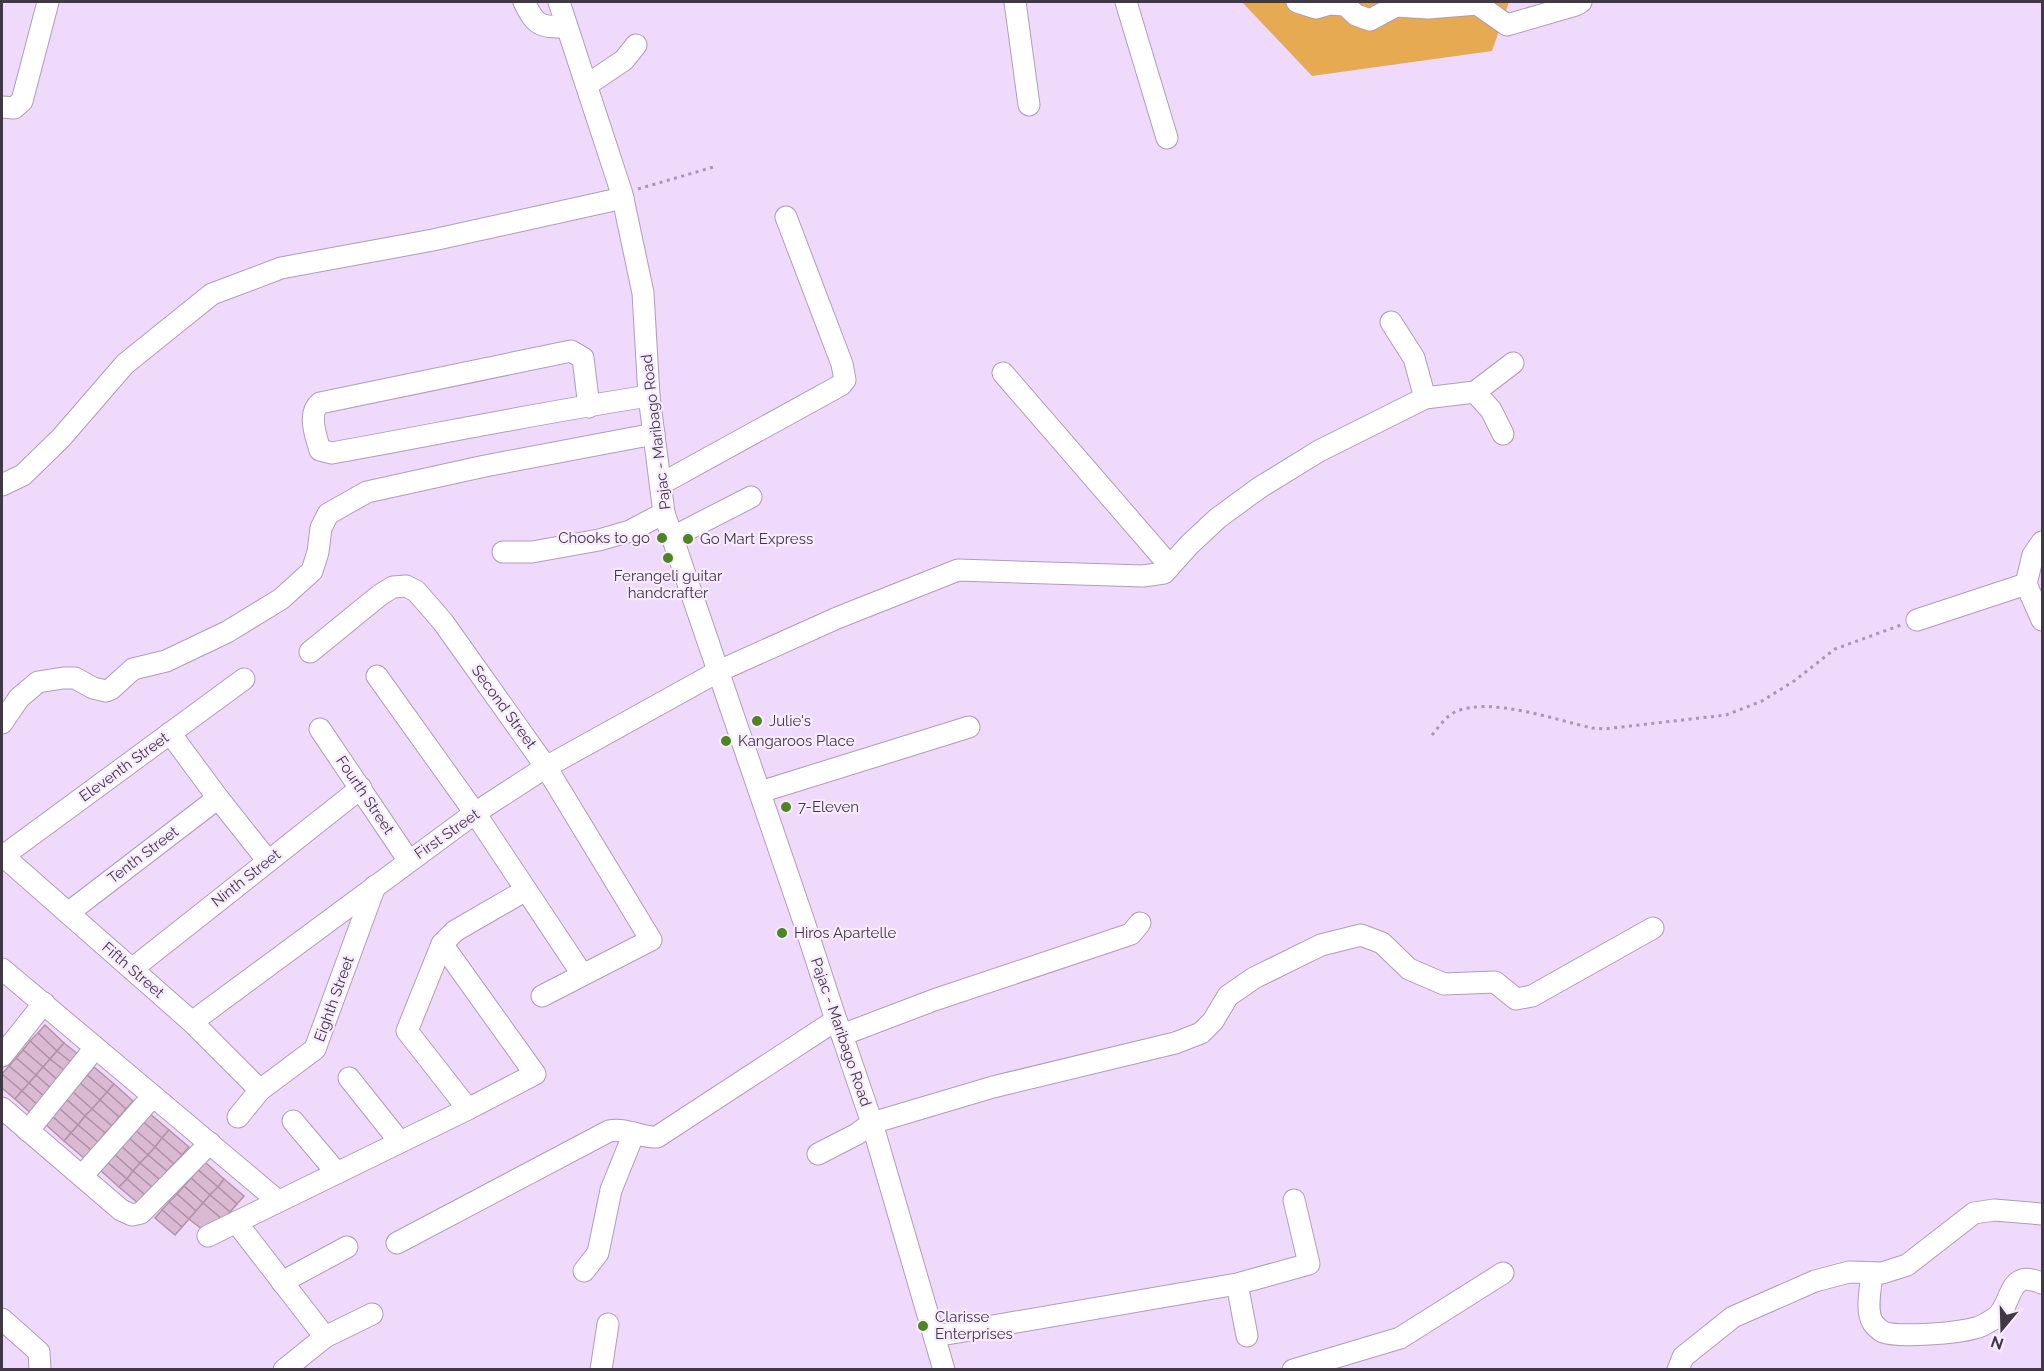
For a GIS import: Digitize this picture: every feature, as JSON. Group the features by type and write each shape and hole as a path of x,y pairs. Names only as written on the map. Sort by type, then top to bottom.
{"street":[{"path":"2,107 14,108 22,100 48,2"},
{"path":"524,2 535,21 542,26 567,27"},
{"name":"Pajac - Maribago Road","path":"559,2 623,196 643,293 649,396 664,513 872,1123 944,1370"},
{"path":"1015,2 1029,105"},
{"path":"1126,2 1167,138"},
{"path":"1297,2 1316,8 1330,4 1345,5 1356,15 1370,20 1396,6 1428,8 1477,4 1507,25 1581,2"},
{"path":"587,85 624,60 636,45"},
{"path":"2,484 23,475 61,438 125,364 212,294 281,268 433,240 623,196"},
{"path":"661,484 841,385 845,380 842,364 786,217"},
{"path":"1391,322 1414,358 1425,398"},
{"path":"589,407 583,358 571,351 320,403 315,406 312,414 320,450 332,453 589,407 649,396"},
{"path":"1003,373 1170,566 1218,518 1247,496 1318,451 1425,398 1475,392 1513,363"},
{"path":"1475,392 1491,410 1503,434"},
{"path":"2,723 19,698 38,682 75,678 93,688 106,691 133,669 166,661 227,632 281,599 312,571 318,552 321,528 328,514 367,492 485,466 654,434"},
{"path":"674,537 751,497"},
{"path":"503,552 532,552 599,540 630,531 664,513"},
{"path":"2043,542 2033,555 2026,584 2043,620"},
{"name":"First Street","path":"192,1022 475,813 546,767 718,671 837,618 958,570 1143,576 1164,573 1170,566"},
{"path":"1917,620 2026,584"},
{"name":"Second Street","path":"310,652 393,587 406,586 416,591 442,622 546,767 651,940 582,974"},
{"path":"377,676 475,813 582,974 542,996"},
{"name":"Eleventh Street","path":"2,855 244,679"},
{"path":"760,792 969,728"},
{"name":"Fourth Street","path":"320,729 409,861"},
{"path":"170,733 268,861"},
{"name":"Ninth Street","path":"132,969 361,788"},
{"name":"Tenth Street","path":"68,913 218,798"},
{"name":"Fifth Street","path":"2,855 192,1022 260,1090"},
{"name":"Eighth Street","path":"238,1117 260,1090 315,1049 375,886"},
{"path":"468,1109 407,1032 441,944 455,931 526,890"},
{"path":"398,1243 609,1131 617,1129 657,1137 839,1028 934,1000 1131,934 1140,923"},
{"path":"818,1155 857,1134 872,1123 993,1087 1175,1043 1201,1033 1213,1020 1228,996 1254,978 1321,945 1361,935 1382,943 1409,969 1444,984 1495,982 1516,999 1532,996 1653,927"},
{"path":"208,1236 535,1074 441,944"},
{"path":"2,969 278,1201"},
{"path":"2,1056 44,1003"},
{"path":"28,1131 95,1048"},
{"path":"349,1077 400,1142"},
{"path":"82,1176 153,1096"},
{"path":"2,1108 121,1209 132,1215 141,1214 210,1143"},
{"path":"293,1121 337,1173"},
{"path":"584,1271 598,1253 603,1239 611,1190 633,1133"},
{"path":"935,1336 1238,1284 1309,1264 1294,1200"},
{"path":"1678,1370 1683,1357 1733,1317 1815,1281 1849,1272 1882,1273 1906,1265 1974,1213 1994,1210 2043,1214"},
{"path":"236,1222 325,1337"},
{"path":"282,1282 347,1247"},
{"path":"1872,1273 1870,1316 1874,1325 1882,1331 1895,1334 1955,1332 1977,1328 1997,1318 2004,1310 2014,1287 2020,1281 2028,1279 2043,1283"},
{"path":"1293,1370 1400,1338 1503,1274"},
{"path":"1238,1284 1247,1336"},
{"path":"284,1370 325,1337 372,1314"},
{"path":"2,1319 39,1352 40,1370"},
{"path":"600,1370 608,1324"}],"path":[{"path":"623,196 717,166"},
{"path":"1432,735 1453,713 1469,707 1497,706 1604,729 1726,715 1762,700 1794,681 1835,649 1917,620"}],"shaded area":[{"path":"1242,2 1509,2 1492,51 1312,76"}],"building":[{"path":"45,1025 64,1043 57,1051 38,1033"},
{"path":"38,1033 57,1051 50,1059 30,1041"},
{"path":"30,1041 50,1059 43,1067 23,1050"},
{"path":"64,1043 84,1059 77,1067 57,1051"},
{"path":"23,1050 43,1067 36,1075 16,1058"},
{"path":"57,1051 77,1067 70,1075 50,1059"},
{"path":"16,1058 36,1075 29,1083 9,1066"},
{"path":"50,1059 70,1075 62,1084 43,1067"},
{"path":"9,1066 29,1083 22,1091 2,1074"},
{"path":"43,1067 62,1084 55,1092 36,1075"},
{"path":"94,1067 114,1084 107,1092 87,1075"},
{"path":"2,1074 22,1091 15,1099 2,1088"},
{"path":"36,1075 55,1092 48,1100 29,1083"},
{"path":"87,1075 107,1092 100,1100 80,1083"},
{"path":"29,1083 48,1100 41,1108 22,1091"},
{"path":"80,1083 100,1100 92,1109 73,1092"},
{"path":"114,1084 133,1101 126,1109 107,1092"},
{"path":"22,1091 41,1108 34,1116 15,1099"},
{"path":"73,1092 92,1109 85,1116 66,1099"},
{"path":"107,1092 126,1109 119,1117 100,1100"},
{"path":"66,1099 85,1116 78,1125 59,1108"},
{"path":"100,1100 119,1117 112,1126 92,1109"},
{"path":"59,1108 78,1125 71,1133 52,1116"},
{"path":"92,1109 112,1126 105,1133 85,1116"},
{"path":"149,1113 169,1130 162,1138 142,1121"},
{"path":"52,1116 71,1133 64,1141 45,1124"},
{"path":"85,1116 105,1133 98,1142 78,1125"},
{"path":"142,1121 162,1138 155,1147 135,1130"},
{"path":"78,1125 98,1142 91,1150 71,1133"},
{"path":"135,1130 155,1147 148,1155 128,1137"},
{"path":"169,1130 189,1147 182,1155 162,1138"},
{"path":"71,1133 91,1150 84,1158 64,1141"},
{"path":"128,1137 148,1155 140,1163 121,1146"},
{"path":"162,1138 182,1155 174,1164 155,1147"},
{"path":"121,1146 140,1163 133,1171 114,1154"},
{"path":"155,1147 174,1164 167,1171 148,1155"},
{"path":"114,1154 133,1171 127,1179 107,1162"},
{"path":"148,1155 167,1171 160,1180 140,1163"},
{"path":"107,1162 127,1179 119,1187 100,1170"},
{"path":"205,1162 224,1179 218,1187 198,1170"},
{"path":"140,1163 160,1180 153,1188 133,1171"},
{"path":"198,1170 218,1187 210,1195 191,1178"},
{"path":"133,1171 153,1188 146,1196 127,1179"},
{"path":"191,1178 210,1195 203,1203 184,1186"},
{"path":"127,1179 146,1196 139,1204 119,1187"},
{"path":"224,1179 244,1196 237,1204 218,1187"},
{"path":"184,1186 203,1203 196,1211 177,1194"},
{"path":"218,1187 237,1204 230,1212 210,1195"},
{"path":"177,1194 196,1211 189,1219 169,1202"},
{"path":"210,1195 230,1212 223,1220 203,1203"},
{"path":"169,1202 189,1219 182,1227 162,1210"},
{"path":"203,1203 223,1220 207,1233 189,1219"},
{"path":"162,1210 182,1227 175,1235 155,1218"}],"place":[{"name":"Chooks to go","path":"662,538"},
{"name":"Go Mart Express","path":"688,539"},
{"name":"Ferangeli guitar handcrafter","path":"668,558"},
{"name":"Julie's","path":"757,721"},
{"name":"Kangaroos Place","path":"726,741"},
{"name":"7-Eleven","path":"786,807"},
{"name":"Hiros Apartelle","path":"782,933"},
{"name":"Clarisse Enterprises","path":"923,1326"}]}
